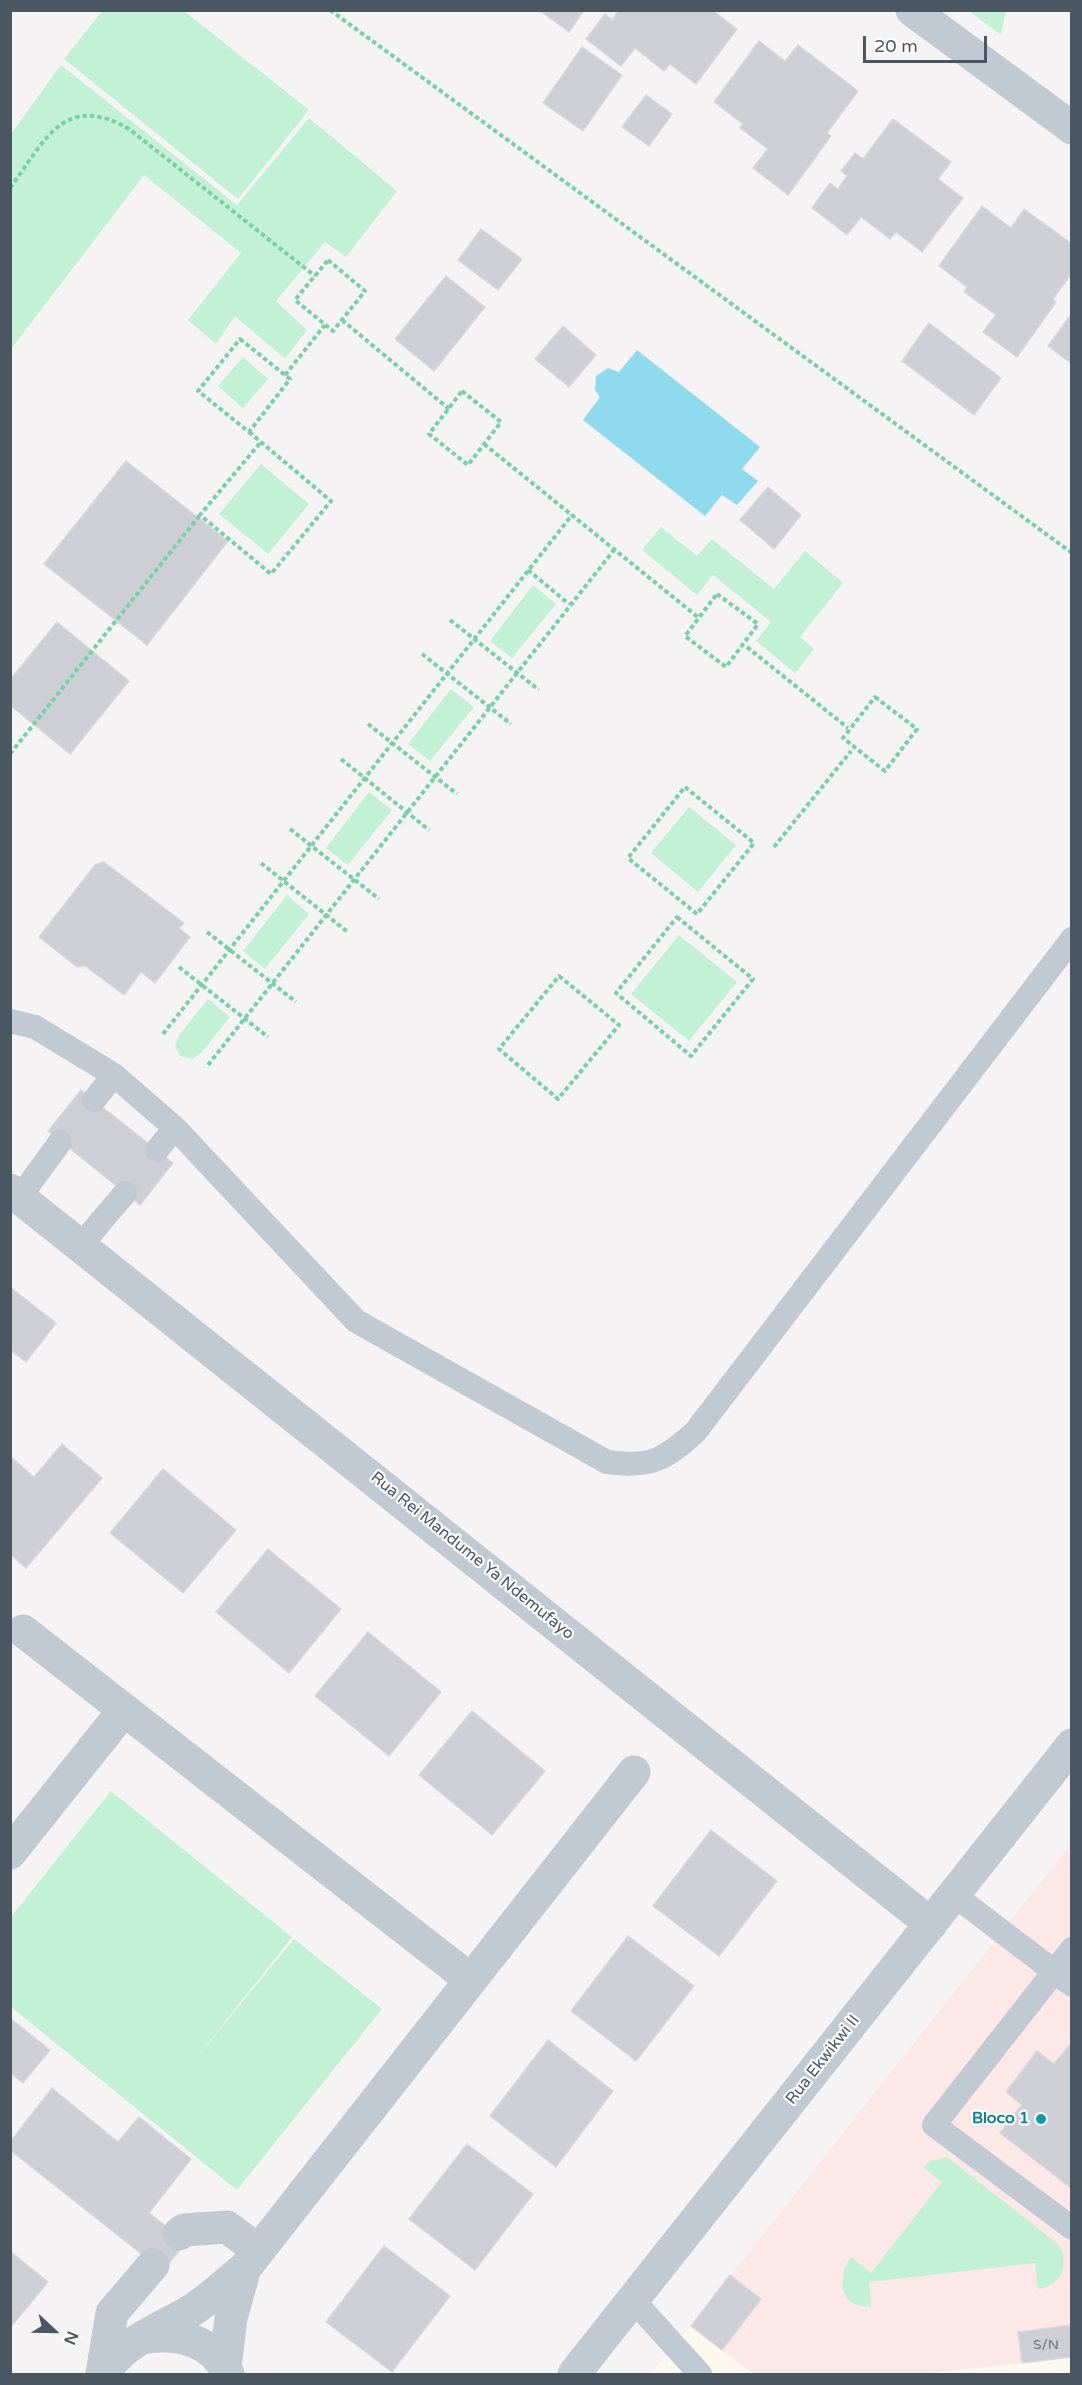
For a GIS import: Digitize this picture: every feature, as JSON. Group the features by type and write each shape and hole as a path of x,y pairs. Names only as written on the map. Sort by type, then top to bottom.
{"street":[{"path":"912,10 1071,128"},
{"name":"Rua Rei Mandume Ya Ndemufayo","path":"15,1193 931,1924"},
{"path":"17,1626 471,1980"},
{"path":"10,1853 124,1710"},
{"name":"Rua Ekwikwi II","path":"574,2374 1071,1745"},
{"path":"103,2374 111,2361 127,2346 147,2337 196,2307 252,2259 634,1772"},
{"path":"179,2234 184,2230 227,2227 252,2259"},
{"path":"226,2371 231,2319 252,2259"},
{"path":"103,2374 112,2313 153,2265"},
{"path":"147,2337 168,2334 190,2339 209,2349 226,2371"}],"lane":[{"path":"10,1021 35,1027 114,1074 174,1128 356,1321 607,1462 634,1466 673,1453 696,1431 1071,939"},
{"path":"94,1100 114,1074"},
{"path":"157,1150 174,1128"},
{"path":"15,1193 60,1142"},
{"path":"81,1245 125,1193"},
{"path":"954,1895 1063,1978"},
{"path":"1071,1949 1063,1978 934,2125 1071,2228"},
{"path":"633,2300 700,2374"}],"path":[{"path":"330,10 1071,553"},
{"path":"10,188 54,128 70,119 98,115 129,129 315,276"},
{"path":"328,260 365,291 333,331 295,300 315,276 328,260"},
{"path":"342,320 449,409"},
{"path":"285,375 325,325"},
{"path":"200,515 271,574 331,501 198,391 240,339 290,379 249,432"},
{"path":"462,392 501,422 484,444 468,465 429,434 462,392"},
{"path":"10,754 260,442"},
{"path":"484,444 699,618"},
{"path":"163,1034 572,515"},
{"path":"208,1065 569,604 614,550"},
{"path":"528,570 569,604"},
{"path":"717,594 758,624 726,667 685,636 699,618 717,594"},
{"path":"450,620 539,690"},
{"path":"747,647 848,728"},
{"path":"422,654 511,724"},
{"path":"875,697 917,729 885,771 843,738 875,697"},
{"path":"368,724 456,794"},
{"path":"774,847 851,751"},
{"path":"341,759 429,830"},
{"path":"685,787 754,843 697,914 628,858 685,787"},
{"path":"290,829 379,899"},
{"path":"261,863 349,933"},
{"path":"677,917 753,979 691,1056 616,993 677,917"},
{"path":"207,932 296,1002"},
{"path":"179,967 268,1037"},
{"path":"559,976 619,1025 558,1099 498,1049 559,976"}],"shaded area":[{"path":"1071,1844 1071,2357 921,2374 754,2374 691,2326"},
{"path":"691,2326 722,2350 754,2374 650,2374"},
{"path":"1071,2357 1071,2374 921,2374 1022,2363"}],"green space":[{"path":"103,10 184,11 309,110 238,199 64,59"},
{"path":"969,11 1006,11 1001,35"},
{"path":"61,65 237,205 309,118 397,191 346,257 325,242 276,301 307,330 285,359 235,316 216,344 188,320 241,253 144,175 11,349 11,134"},
{"path":"243,357 268,379 243,408 218,386"},
{"path":"261,464 309,504 268,554 219,514"},
{"path":"661,527 697,556 712,539 774,589 805,551 843,583 800,637 814,649 795,673 756,641 771,622 713,575 697,595 642,550"},
{"path":"533,585 556,604 512,658 490,641"},
{"path":"451,689 474,707 430,761 408,744"},
{"path":"369,792 392,810 348,865 326,848"},
{"path":"689,807 736,845 698,892 651,853"},
{"path":"287,895 309,914 265,969 243,951"},
{"path":"679,935 737,982 689,1041 631,994"},
{"path":"208,999 230,1017 202,1052 192,1059 180,1056 175,1046 179,1035"},
{"path":"111,1791 292,1937 194,2061 294,1939 382,2009 237,2190 11,2007 11,1917"},
{"path":"947,2157 1058,2244 1064,2259 1062,2272 1053,2283 1038,2289 1035,2263 869,2282 871,2306 852,2303 843,2290 842,2282 846,2265 851,2257 871,2273 942,2182 923,2167 930,2161"}],"water":[{"path":"637,350 760,447 742,469 758,481 737,505 722,495 705,516 583,420 600,397 595,390 596,376 608,368 619,372"}],"building":[{"path":"539,10 584,10 569,32"},
{"path":"619,10 712,10 737,29 696,84 670,64 664,71 635,48 621,66 586,39 605,14 612,20"},
{"path":"759,41 785,61 798,45 858,91 827,133 831,136 788,195 753,168 768,149 740,128 743,124 714,102"},
{"path":"582,47 622,75 583,131 543,103"},
{"path":"646,95 672,114 649,146 622,127"},
{"path":"893,119 951,162 938,179 963,198 922,252 896,232 890,239 861,217 847,235 812,208 830,183 838,189 847,176 841,171 855,153 863,159"},
{"path":"982,206 1011,228 1024,209 1072,244 1072,273 1053,299 1056,302 1017,357 983,332 996,315 964,292 967,287 939,266"},
{"path":"481,229 522,259 498,290 458,260"},
{"path":"446,276 485,307 434,371 395,339"},
{"path":"1072,313 1072,364 1048,346"},
{"path":"929,323 1001,378 974,415 902,361"},
{"path":"563,326 596,355 569,387 535,359"},
{"path":"126,461 228,541 147,645 44,564"},
{"path":"768,487 801,515 774,549 740,520"},
{"path":"57,622 129,681 70,754 10,705 10,680"},
{"path":"104,862 184,923 179,928 190,937 155,983 141,972 124,995 85,966 77,967 39,937 95,865"},
{"path":"81,1090 173,1163 140,1205 48,1131"},
{"path":"10,1287 56,1323 26,1362 10,1350"},
{"path":"62,1444 102,1478 26,1568 10,1554 10,1456 34,1477"},
{"path":"163,1469 236,1530 183,1593 110,1533"},
{"path":"268,1549 341,1609 289,1673 216,1612"},
{"path":"368,1632 441,1692 389,1756 315,1696"},
{"path":"472,1711 545,1771 492,1835 419,1775"},
{"path":"711,1830 777,1881 719,1956 653,1906"},
{"path":"628,1936 694,1986 636,2061 571,2011"},
{"path":"10,2018 50,2050 23,2083 10,2073"},
{"path":"548,2040 613,2091 556,2167 490,2116"},
{"name":"Bloco 1","path":"1072,2042 1072,2189 1000,2133 1022,2105 1006,2092 1037,2051 1054,2064"},
{"path":"52,2088 118,2142 139,2117 191,2159 149,2213 186,2242 163,2271 10,2150 10,2142"},
{"path":"467,2144 533,2194 475,2270 409,2219"},
{"path":"384,2246 450,2296 392,2372 326,2322"},
{"path":"10,2251 48,2282 10,2328"},
{"path":"730,2275 761,2299 722,2350 691,2326"},
{"path":"1072,2325 1072,2357 1022,2363 1018,2332"}],"place":[{"name":"Bloco 1","path":"1041,2119"}]}
